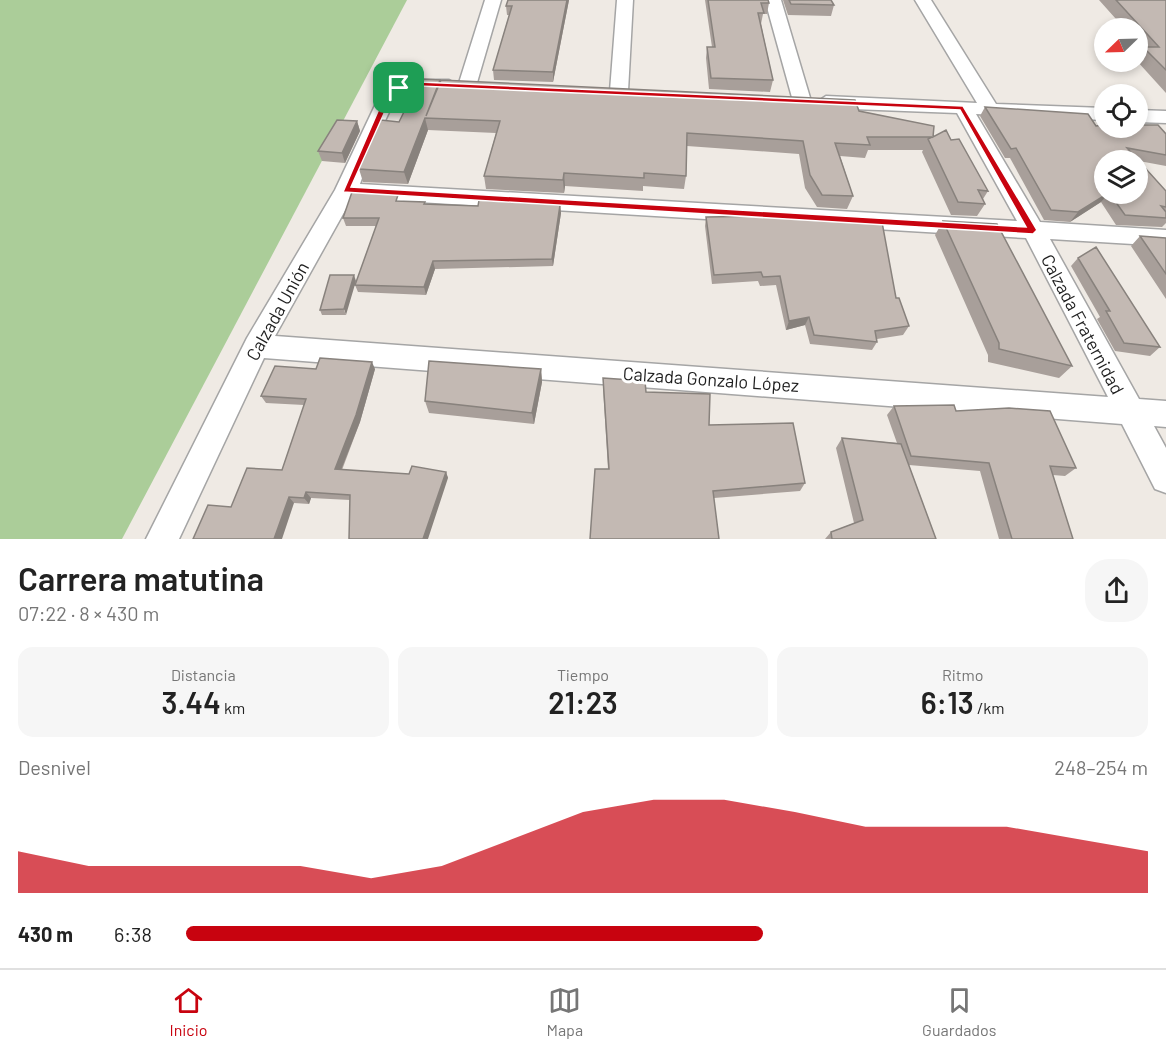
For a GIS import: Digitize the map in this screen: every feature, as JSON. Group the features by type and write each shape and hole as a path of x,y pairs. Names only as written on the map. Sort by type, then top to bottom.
{"street":[{"path":"490,87 467,86 493,0"},
{"path":"619,91 625,0"},
{"path":"773,0 802,101"},
{"path":"923,0 990,109"},
{"name":"Calzada Unión","path":"162,539 256,346 346,190 388,97 399,88 419,84 467,86"},
{"path":"596,90 642,92"},
{"path":"779,100 1094,114"},
{"name":"Calzada Fraternidad","path":"963,108 1033,230 1166,478"},
{"path":"1148,116 1166,117"},
{"path":"346,190 1166,238"},
{"name":"Calzada Gonzalo López","path":"256,346 1166,414"}],"green space":[{"path":"0,0 407,0 122,539 0,539"}],"building":[{"path":"508,0 567,0 553,72 493,70 512,6 506,6"},
{"path":"708,0 768,0 769,3 761,3 764,13 758,13 773,80 711,78 707,47 715,47"},
{"path":"789,0 831,0 834,5 791,4"},
{"path":"1116,0 1166,0 1166,70 1148,52 1148,47 1159,47 1148,35 1148,18 1132,18"},
{"path":"420,79 440,80 426,116 441,80 855,100 859,111 934,126 933,137 946,130 951,140 959,139 988,191 978,190 985,204 958,202 928,139 932,137 867,137 870,145 835,143 853,196 822,195 810,175 803,141 687,133 686,176 644,173 644,178 564,173 563,180 484,176 500,121 425,118 404,172 359,169 381,120 399,122"},
{"path":"985,107 1088,114 1094,123 1094,138 1148,138 1148,125 1158,125 1166,134 1166,155 1127,148 1129,150 1094,150 1094,202 1078,212 1051,210 1016,148 1011,149"},
{"path":"337,120 357,121 342,153 318,151"},
{"path":"1148,171 1166,191 1166,207 1161,206 1166,212 1166,218 1125,215 1117,204 1148,204"},
{"path":"352,192 398,195 396,201 425,202 424,204 478,206 479,200 560,205 552,259 433,261 424,287 355,285 379,218 343,218"},
{"path":"771,216 882,222 896,298 899,298 909,326 875,331 877,342 814,335 809,317 789,321 780,276 763,277 761,272 714,275 706,217"},
{"path":"943,221 997,224 1072,366 999,349 999,343"},
{"path":"1140,236 1166,238 1166,274"},
{"path":"1096,247 1160,347 1124,343 1106,311 1110,311 1078,258"},
{"path":"330,275 354,275 344,309 320,310"},
{"path":"320,358 372,362 356,415 335,469 409,474 412,466 446,472 423,539 349,539 350,495 306,492 304,498 289,497 274,539 193,539 208,505 231,507 247,468 282,470 306,399 261,396 275,366 316,369"},
{"path":"429,361 541,369 532,413 425,401"},
{"path":"603,378 645,381 646,392 710,394 709,425 793,423 805,483 713,491 719,539 590,539 595,469 609,469"},
{"path":"954,405 956,411 1009,408 1050,411 1076,468 1050,466 1073,539 1012,539 989,463 911,456 894,406"},
{"path":"842,438 901,444 936,539 832,539 831,532 863,520"}],"route":[{"path":"419,84 619,91 963,108 1033,230 346,190 388,97 399,88 419,84"}]}
